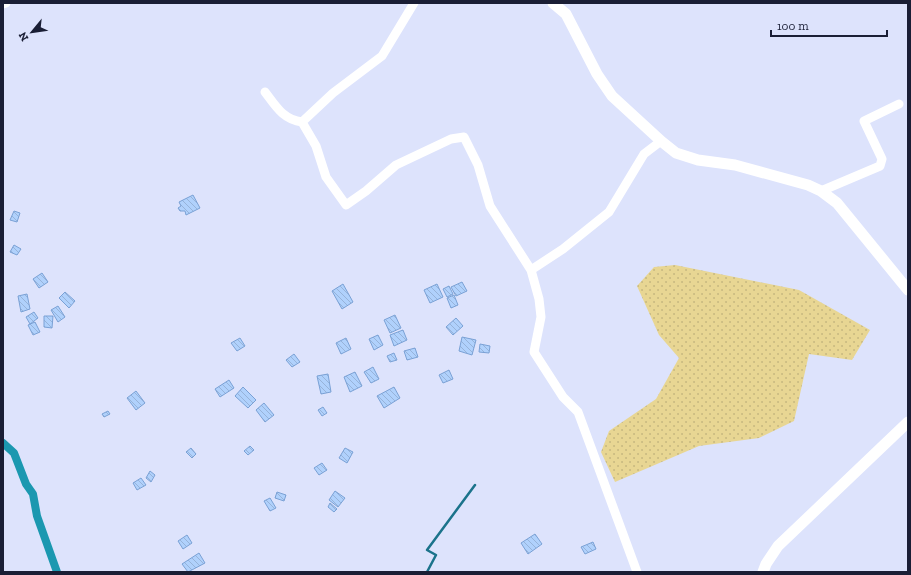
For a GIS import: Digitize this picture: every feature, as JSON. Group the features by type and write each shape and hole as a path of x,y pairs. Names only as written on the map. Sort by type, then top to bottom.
{"street":[{"path":"265,92 280,112 293,121 302,122 333,93 382,56 414,3"},
{"path":"553,3 566,14 597,74 612,96 661,141 676,153 698,160 735,166 808,185 821,191 837,204 908,290"},
{"path":"821,191 880,166 882,159 864,121 898,104"},
{"path":"302,122 316,146 326,177 346,205 366,191 396,165 451,139 464,137 478,165 490,206 531,270 539,299 541,317 534,352 563,397 578,412 637,572"},
{"path":"531,270 563,249 609,212 644,154 661,141"},
{"path":"763,572 766,564 778,546 908,422"}],"shaded area":[{"path":"675,265 799,290 870,330 852,360 809,354 794,421 759,438 699,446 615,482 601,452 609,431 656,399 679,358 659,335 637,286 654,267"}],"building":[{"path":"193,195 200,208 186,215 185,211 180,211 178,208 181,206 179,202"},
{"path":"14,211 20,213 17,222 10,220"},
{"path":"14,245 21,249 17,255 10,252"},
{"path":"42,273 48,282 39,288 33,279"},
{"path":"462,282 467,291 456,296 451,287"},
{"path":"343,284 353,302 342,309 332,291"},
{"path":"437,284 443,297 430,303 424,290"},
{"path":"449,286 453,294 447,297 443,289"},
{"path":"65,292 75,301 69,308 59,298"},
{"path":"27,294 30,309 21,312 18,296"},
{"path":"454,295 458,305 451,308 447,298"},
{"path":"58,306 65,317 58,322 51,310"},
{"path":"34,312 38,318 30,324 26,317"},
{"path":"395,315 401,328 390,333 384,320"},
{"path":"44,316 53,316 52,328 44,327"},
{"path":"456,318 463,326 453,335 446,327"},
{"path":"35,322 40,332 33,335 28,325"},
{"path":"403,330 407,340 394,346 390,335"},
{"path":"378,335 383,345 374,350 369,339"},
{"path":"462,337 476,340 472,355 459,351"},
{"path":"240,338 245,346 237,351 231,343"},
{"path":"346,338 351,349 341,354 336,343"},
{"path":"480,344 490,346 489,353 479,352"},
{"path":"415,348 418,357 407,360 404,351"},
{"path":"394,353 397,360 390,362 387,356"},
{"path":"294,354 300,362 292,367 286,360"},
{"path":"373,367 379,379 371,383 364,372"},
{"path":"449,370 453,379 443,383 439,375"},
{"path":"355,372 362,386 350,392 344,377"},
{"path":"328,374 331,392 321,394 317,376"},
{"path":"229,380 234,388 220,397 215,389"},
{"path":"243,387 256,400 248,408 235,396"},
{"path":"394,387 400,398 384,408 377,396"},
{"path":"136,391 145,403 136,410 127,398"},
{"path":"264,403 274,415 265,422 256,410"},
{"path":"323,407 327,413 322,416 318,410"},
{"path":"108,411 110,414 104,417 102,414"},
{"path":"250,446 254,450 248,455 244,451"},
{"path":"191,448 196,454 192,458 186,452"},
{"path":"345,448 353,452 347,463 339,458"},
{"path":"322,463 327,470 319,475 314,468"},
{"path":"150,471 155,475 151,482 146,478"},
{"path":"141,478 146,485 137,490 133,483"},
{"path":"335,491 345,498 338,507 329,500"},
{"path":"277,492 286,495 284,501 275,498"},
{"path":"270,498 276,508 270,511 264,501"},
{"path":"330,503 337,509 334,512 328,507"},
{"path":"535,534 542,544 528,554 521,543"},
{"path":"187,535 192,543 183,549 178,541"},
{"path":"593,542 596,549 585,554 581,547"},
{"path":"199,553 205,563 188,572 182,564"}],"waterway":[{"path":"3,443 14,453 26,484 33,494 37,516 57,572"},
{"path":"427,572 436,555 427,550 475,485"}]}
